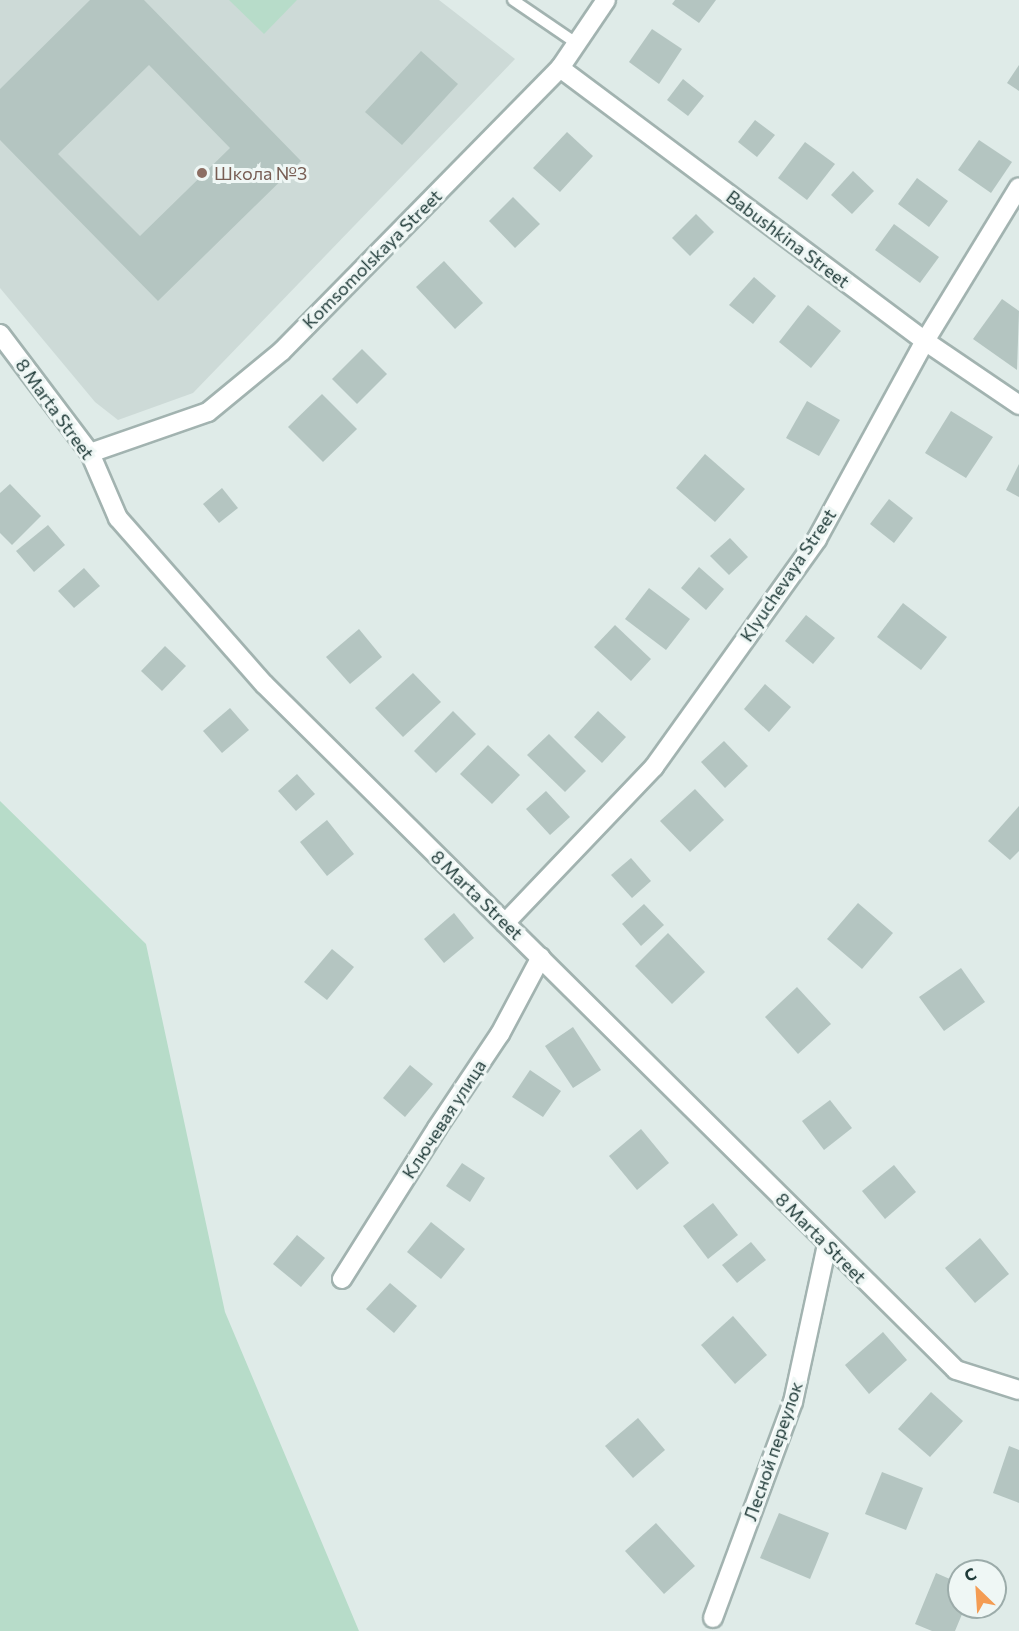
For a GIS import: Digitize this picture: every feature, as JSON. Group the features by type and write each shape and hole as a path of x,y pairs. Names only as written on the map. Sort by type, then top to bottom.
{"street":[{"name":"Komsomolskaya Street","path":"90,453 208,412 282,351 560,68 606,0"},
{"name":"Babushkina Street","path":"560,68 925,341 1019,405"},
{"name":"Klyuchevaya Street","path":"505,923 654,767 817,539 925,341 1019,188"},
{"name":"8 Marta Street","path":"0,334 90,453 118,518 264,684 541,957 826,1245 956,1370 1019,1390"},
{"name":"Ключевая улица","path":"342,1279 436,1128 500,1035 541,957"},
{"name":"Лесной переулок","path":"713,1617 793,1402 826,1245"}],"lane":[{"path":"513,0 576,43"}],"shaded area":[{"name":"Школа №3","path":"0,0 439,0 515,59 193,393 118,420 95,402 0,288"}],"green space":[{"path":"229,0 297,0 264,34"},
{"path":"0,801 146,944 225,1312 359,1631 0,1631"}],"building":[{"path":"90,0 144,0 301,161 158,301 0,140 0,89","holes":["149,65 230,148 140,236 58,154"]},
{"path":"675,0 716,0 699,23 672,4"},
{"path":"652,29 682,49 659,84 629,62"},
{"path":"421,51 458,84 402,145 365,112"},
{"path":"1019,65 1019,91 1007,83"},
{"path":"683,79 704,96 688,116 667,100"},
{"path":"755,120 775,135 757,157 738,142"},
{"path":"567,132 593,156 560,192 533,168"},
{"path":"979,140 1012,162 991,193 958,170"},
{"path":"805,142 835,164 807,200 778,178"},
{"path":"853,171 874,191 852,214 831,195"},
{"path":"917,178 948,201 929,227 898,204"},
{"path":"513,197 540,224 515,248 489,221"},
{"path":"696,214 714,232 690,256 672,238"},
{"path":"894,224 939,257 920,283 875,250"},
{"path":"444,261 483,303 455,329 416,287"},
{"path":"754,277 776,296 753,324 729,305"},
{"path":"1002,299 1019,311 1017,370 973,339"},
{"path":"808,305 841,331 811,368 779,342"},
{"path":"362,349 387,374 357,404 332,379"},
{"path":"322,394 357,429 323,462 288,427"},
{"path":"807,401 840,420 819,456 786,438"},
{"path":"951,411 993,437 966,478 925,453"},
{"path":"705,454 745,489 715,522 676,488"},
{"path":"1019,464 1019,497 1006,490"},
{"path":"10,484 41,516 12,545 0,533 0,493"},
{"path":"222,488 238,508 219,523 203,504"},
{"path":"889,499 913,518 894,543 870,524"},
{"path":"48,525 65,545 34,572 16,551"},
{"path":"730,538 748,557 729,575 710,556"},
{"path":"699,567 724,589 706,610 681,588"},
{"path":"84,568 100,586 74,608 58,591"},
{"path":"649,588 690,619 666,650 625,619"},
{"path":"903,603 947,637 921,670 877,637"},
{"path":"806,615 835,638 813,664 785,641"},
{"path":"615,625 651,659 631,681 594,647"},
{"path":"359,629 382,657 350,684 326,657"},
{"path":"165,646 186,666 162,691 141,671"},
{"path":"413,673 441,702 403,737 375,708"},
{"path":"765,684 791,707 769,732 744,709"},
{"path":"230,708 249,730 222,753 203,731"},
{"path":"453,711 476,734 436,773 414,751"},
{"path":"598,711 626,737 602,763 574,737"},
{"path":"549,734 586,771 565,792 527,755"},
{"path":"724,741 748,766 725,788 701,762"},
{"path":"488,745 520,775 492,804 460,774"},
{"path":"297,774 315,794 296,811 278,791"},
{"path":"695,789 724,820 690,852 660,821"},
{"path":"546,791 570,817 550,835 526,809"},
{"path":"1019,806 1019,851 1010,860 988,841"},
{"path":"327,820 354,854 327,876 300,842"},
{"path":"631,858 651,881 632,898 611,875"},
{"path":"858,903 893,933 862,969 827,939"},
{"path":"644,904 664,925 641,946 622,924"},
{"path":"454,913 474,938 444,963 424,939"},
{"path":"668,933 705,972 672,1004 635,966"},
{"path":"332,949 354,967 327,1000 304,982"},
{"path":"961,968 985,1002 944,1031 919,997"},
{"path":"797,987 831,1024 798,1054 765,1017"},
{"path":"573,1027 601,1070 573,1088 545,1046"},
{"path":"410,1065 433,1084 405,1117 383,1098"},
{"path":"530,1070 561,1091 543,1117 512,1097"},
{"path":"830,1100 852,1128 824,1150 802,1121"},
{"path":"641,1129 669,1163 637,1190 609,1156"},
{"path":"462,1163 485,1178 470,1202 446,1186"},
{"path":"894,1165 916,1192 885,1219 862,1191"},
{"path":"713,1203 738,1235 708,1259 683,1226"},
{"path":"431,1222 465,1249 441,1279 407,1252"},
{"path":"297,1235 325,1258 301,1287 273,1264"},
{"path":"980,1238 1009,1274 975,1303 945,1268"},
{"path":"751,1242 766,1260 737,1283 722,1265"},
{"path":"390,1283 417,1306 394,1333 366,1309"},
{"path":"733,1316 767,1355 735,1384 701,1345"},
{"path":"883,1332 907,1360 869,1394 845,1365"},
{"path":"931,1392 963,1421 930,1457 898,1429"},
{"path":"638,1418 665,1450 633,1478 605,1446"},
{"path":"1009,1446 1019,1450 1019,1503 993,1493"},
{"path":"882,1472 923,1488 906,1530 865,1514"},
{"path":"779,1513 829,1533 810,1579 760,1558"},
{"path":"656,1523 695,1566 664,1594 625,1551"},
{"path":"936,1573 947,1578 947,1619 960,1619 955,1631 932,1631 915,1624"}],"place":[{"name":"Школа №3","path":"202,173"}]}
